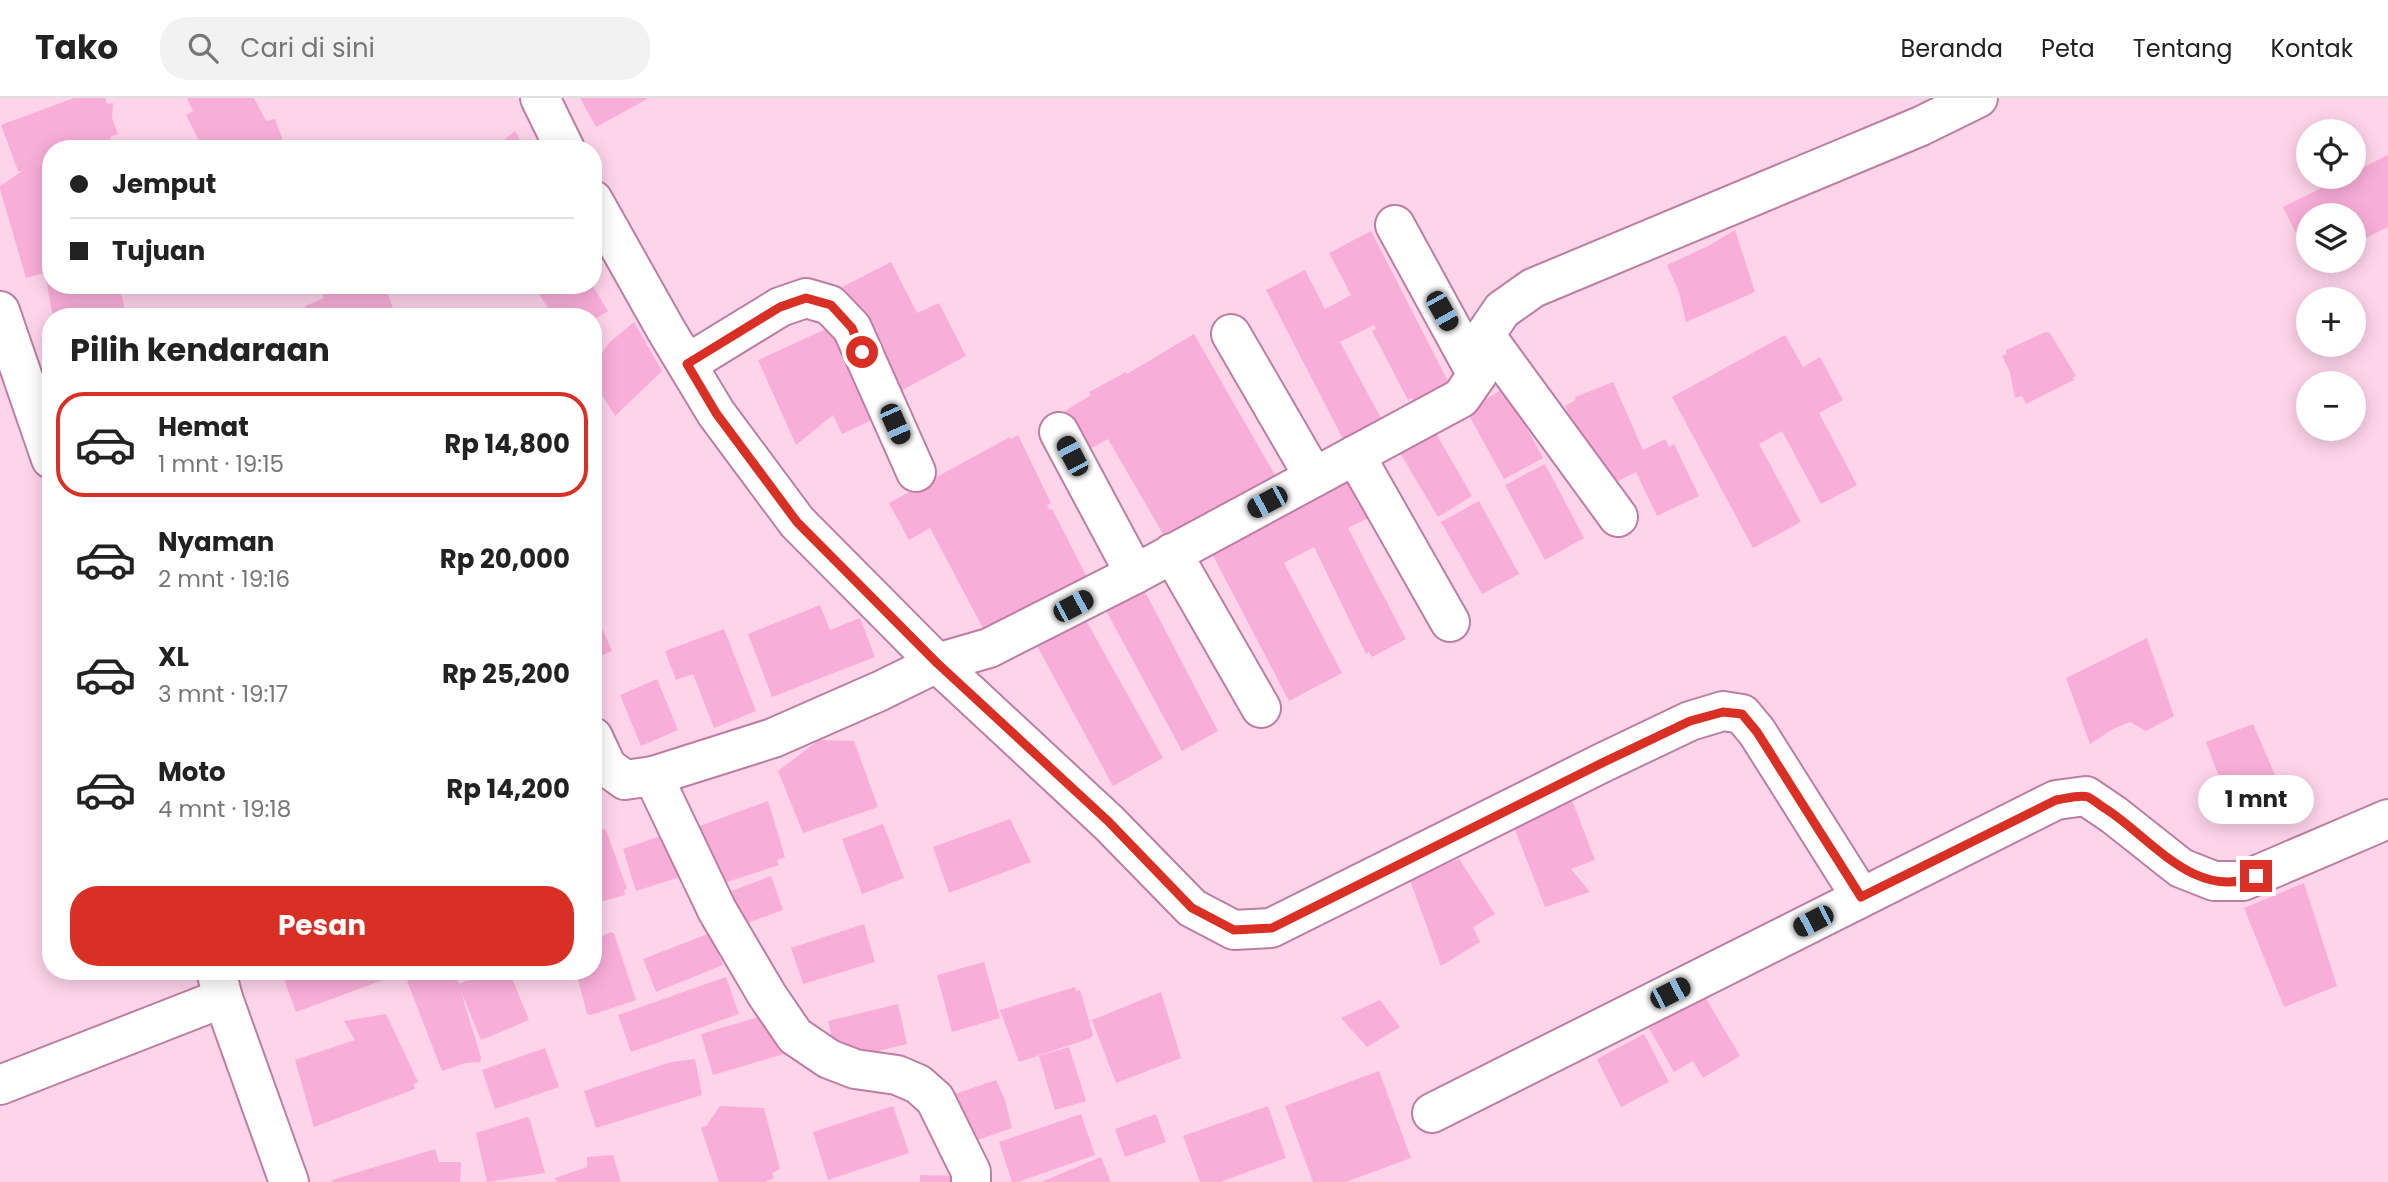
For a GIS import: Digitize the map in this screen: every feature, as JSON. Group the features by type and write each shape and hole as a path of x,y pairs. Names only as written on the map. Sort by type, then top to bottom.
{"street":[{"path":"540,98 561,140"},
{"path":"602,756 607,767 625,780 653,776 773,738 937,663 989,649 1461,398 1477,375 1485,335 1502,310 1533,288 1921,126 1978,98"},
{"path":"602,216 716,413 797,522 937,663 1109,822 1192,908 1234,930 1272,928 1604,762 1690,721 1723,712 1742,714 1757,732 1861,897"},
{"path":"1395,225 1477,375"},
{"path":"687,364 780,307 806,298 831,305 852,328 916,472"},
{"path":"0,311 42,432"},
{"path":"1231,334 1314,477"},
{"path":"1485,335 1618,517"},
{"path":"1059,432 1135,573"},
{"path":"1355,455 1450,622"},
{"path":"1172,553 1261,708"},
{"path":"653,776 716,910 795,1036 829,1059 846,1066 897,1074 918,1084 935,1099 971,1172 971,1182"},
{"path":"1432,1113 2056,800 2086,796 2114,814 2181,868 2214,881 2243,881 2388,819"},
{"path":"0,1085 220,985 289,1182"}],"building":[{"path":"74,98 105,98 107,104 113,103 112,118 118,134 111,136 110,140 42,140 42,274 26,278 0,189 0,186 22,171 18,171 1,125"},
{"path":"187,98 254,98 266,121 275,119 283,140 198,140 186,115 193,111"},
{"path":"580,98 649,98 596,127"},
{"path":"515,131 520,140 504,140"},
{"path":"2388,155 2388,227 2366,238 2366,203 2296,203 2296,234 2283,207 2320,189 2366,189 2366,166"},
{"path":"1735,230 1755,292 1686,322 1679,292 1667,265"},
{"path":"1371,231 1450,385 1415,404 1412,398 1408,400 1372,331 1376,329 1374,325 1340,342 1382,420 1343,439 1266,290 1305,270 1325,309 1351,295 1329,253"},
{"path":"891,262 917,313 939,303 966,356 897,393 842,287"},
{"path":"49,294 121,294 125,308 51,308"},
{"path":"322,294 388,294 393,308 306,308 305,306 324,298"},
{"path":"539,294 598,294 608,311 602,315 602,308 548,308"},
{"path":"634,322 662,371 615,416 602,395 602,353 609,343"},
{"path":"830,327 872,420 842,434 833,415 796,445 758,360"},
{"path":"2046,332 2050,333 2076,376 2073,377 2074,380 2026,404 2022,396 2015,398 2010,372 2002,356 2006,354 2006,350"},
{"path":"1194,334 1279,482 1170,546 1108,439 1088,450 1065,411 1091,395 1089,392 1126,372 1127,374"},
{"path":"1785,335 1803,367 1820,357 1843,400 1819,413 1857,485 1821,504 1782,431 1759,444 1801,522 1753,548 1672,397"},
{"path":"1613,382 1643,450 1665,439 1669,447 1674,444 1699,496 1657,516 1636,472 1606,487 1565,406 1576,400 1575,397"},
{"path":"1505,388 1543,458 1504,479 1466,410"},
{"path":"1434,430 1472,496 1438,517 1399,451"},
{"path":"1018,435 1051,503 1047,505 1052,509 1090,583 987,636 930,528 909,540 889,503"},
{"path":"1545,464 1584,538 1545,560 1505,485"},
{"path":"1346,472 1370,517 1348,528 1406,639 1372,657 1369,652 1366,654 1314,547 1284,563 1342,673 1289,701 1208,546"},
{"path":"1479,501 1519,574 1482,594 1441,522"},
{"path":"1143,588 1218,731 1182,751 1103,605"},
{"path":"820,605 830,630 860,618 875,657 772,697 748,634"},
{"path":"1083,615 1163,758 1113,786 1035,642"},
{"path":"602,628 612,651 602,656"},
{"path":"724,629 756,711 714,728 693,674 676,680 665,651"},
{"path":"2147,638 2174,716 2146,731 2130,722 2090,744 2066,678"},
{"path":"657,679 678,730 641,746 620,695"},
{"path":"2253,724 2284,796 2234,817 2206,742"},
{"path":"819,740 854,741 878,807 803,833 778,771"},
{"path":"1567,787 1595,860 1571,869 1590,892 1545,907 1508,812"},
{"path":"768,801 785,857 777,860 779,865 715,886 694,828"},
{"path":"1010,819 1031,862 949,893 933,847"},
{"path":"883,824 904,878 862,894 842,839"},
{"path":"602,829 606,830 627,889 624,890 625,895 602,901"},
{"path":"678,830 689,874 636,891 623,849"},
{"path":"1459,859 1495,914 1473,927 1480,942 1441,966 1410,880"},
{"path":"771,876 783,910 737,927 726,893"},
{"path":"2304,883 2337,986 2284,1007 2244,908"},
{"path":"864,924 875,962 803,984 791,948"},
{"path":"614,933 636,1000 591,1015 587,1014 578,980 602,980 602,936"},
{"path":"710,933 723,965 656,992 643,959"},
{"path":"984,962 1000,1018 952,1032 937,975"},
{"path":"726,977 739,1014 631,1052 618,1015"},
{"path":"284,980 383,980 296,1012"},
{"path":"458,980 459,984 468,980 513,980 529,1020 481,1040 460,989 481,1057 480,1062 465,1063 442,1071 407,981"},
{"path":"1075,987 1076,991 1080,990 1093,1035 1091,1038 1019,1062 1000,1010"},
{"path":"1161,992 1181,1058 1116,1083 1092,1020"},
{"path":"1704,995 1740,1056 1703,1078 1693,1061 1674,1072 1649,1028"},
{"path":"1380,1000 1400,1027 1367,1047 1341,1018"},
{"path":"898,1004 907,1044 837,1061 828,1021"},
{"path":"775,1012 787,1053 713,1075 701,1034"},
{"path":"386,1014 418,1082 414,1084 415,1089 314,1127 295,1060 355,1040 344,1021"},
{"path":"1644,1034 1669,1082 1621,1107 1597,1059"},
{"path":"1069,1047 1086,1101 1055,1110 1039,1056"},
{"path":"545,1048 559,1087 495,1109 482,1070"},
{"path":"695,1059 702,1095 596,1128 584,1091 671,1062"},
{"path":"1379,1071 1411,1158 1346,1182 1313,1182 1285,1106"},
{"path":"996,1080 1005,1100 1012,1128 963,1145 946,1097"},
{"path":"720,1106 764,1108 780,1169 772,1173 774,1178 765,1182 719,1182 701,1128 706,1126"},
{"path":"893,1106 909,1153 828,1180 813,1132"},
{"path":"1268,1106 1286,1158 1220,1182 1200,1182 1183,1136"},
{"path":"1081,1114 1095,1155 1012,1182 999,1142"},
{"path":"1156,1114 1166,1142 1125,1157 1115,1129"},
{"path":"527,1117 545,1173 487,1182 476,1133"},
{"path":"435,1149 439,1162 461,1162 460,1182 332,1180"},
{"path":"613,1155 621,1182 557,1182 555,1178 587,1167 587,1157"},
{"path":"1101,1157 1111,1182 1041,1182"},
{"path":"920,1175 959,1176 959,1182 920,1182"}],"route":[{"path":"862,352 852,328 831,305 806,298 780,307 687,364 716,413 797,522 937,663 1109,822 1192,908 1234,930 1272,928 1604,762 1690,721 1723,712 1742,714 1757,732 1861,897 2056,800 2086,796 2114,814 2181,868 2214,881 2243,881 2256,876"}]}
